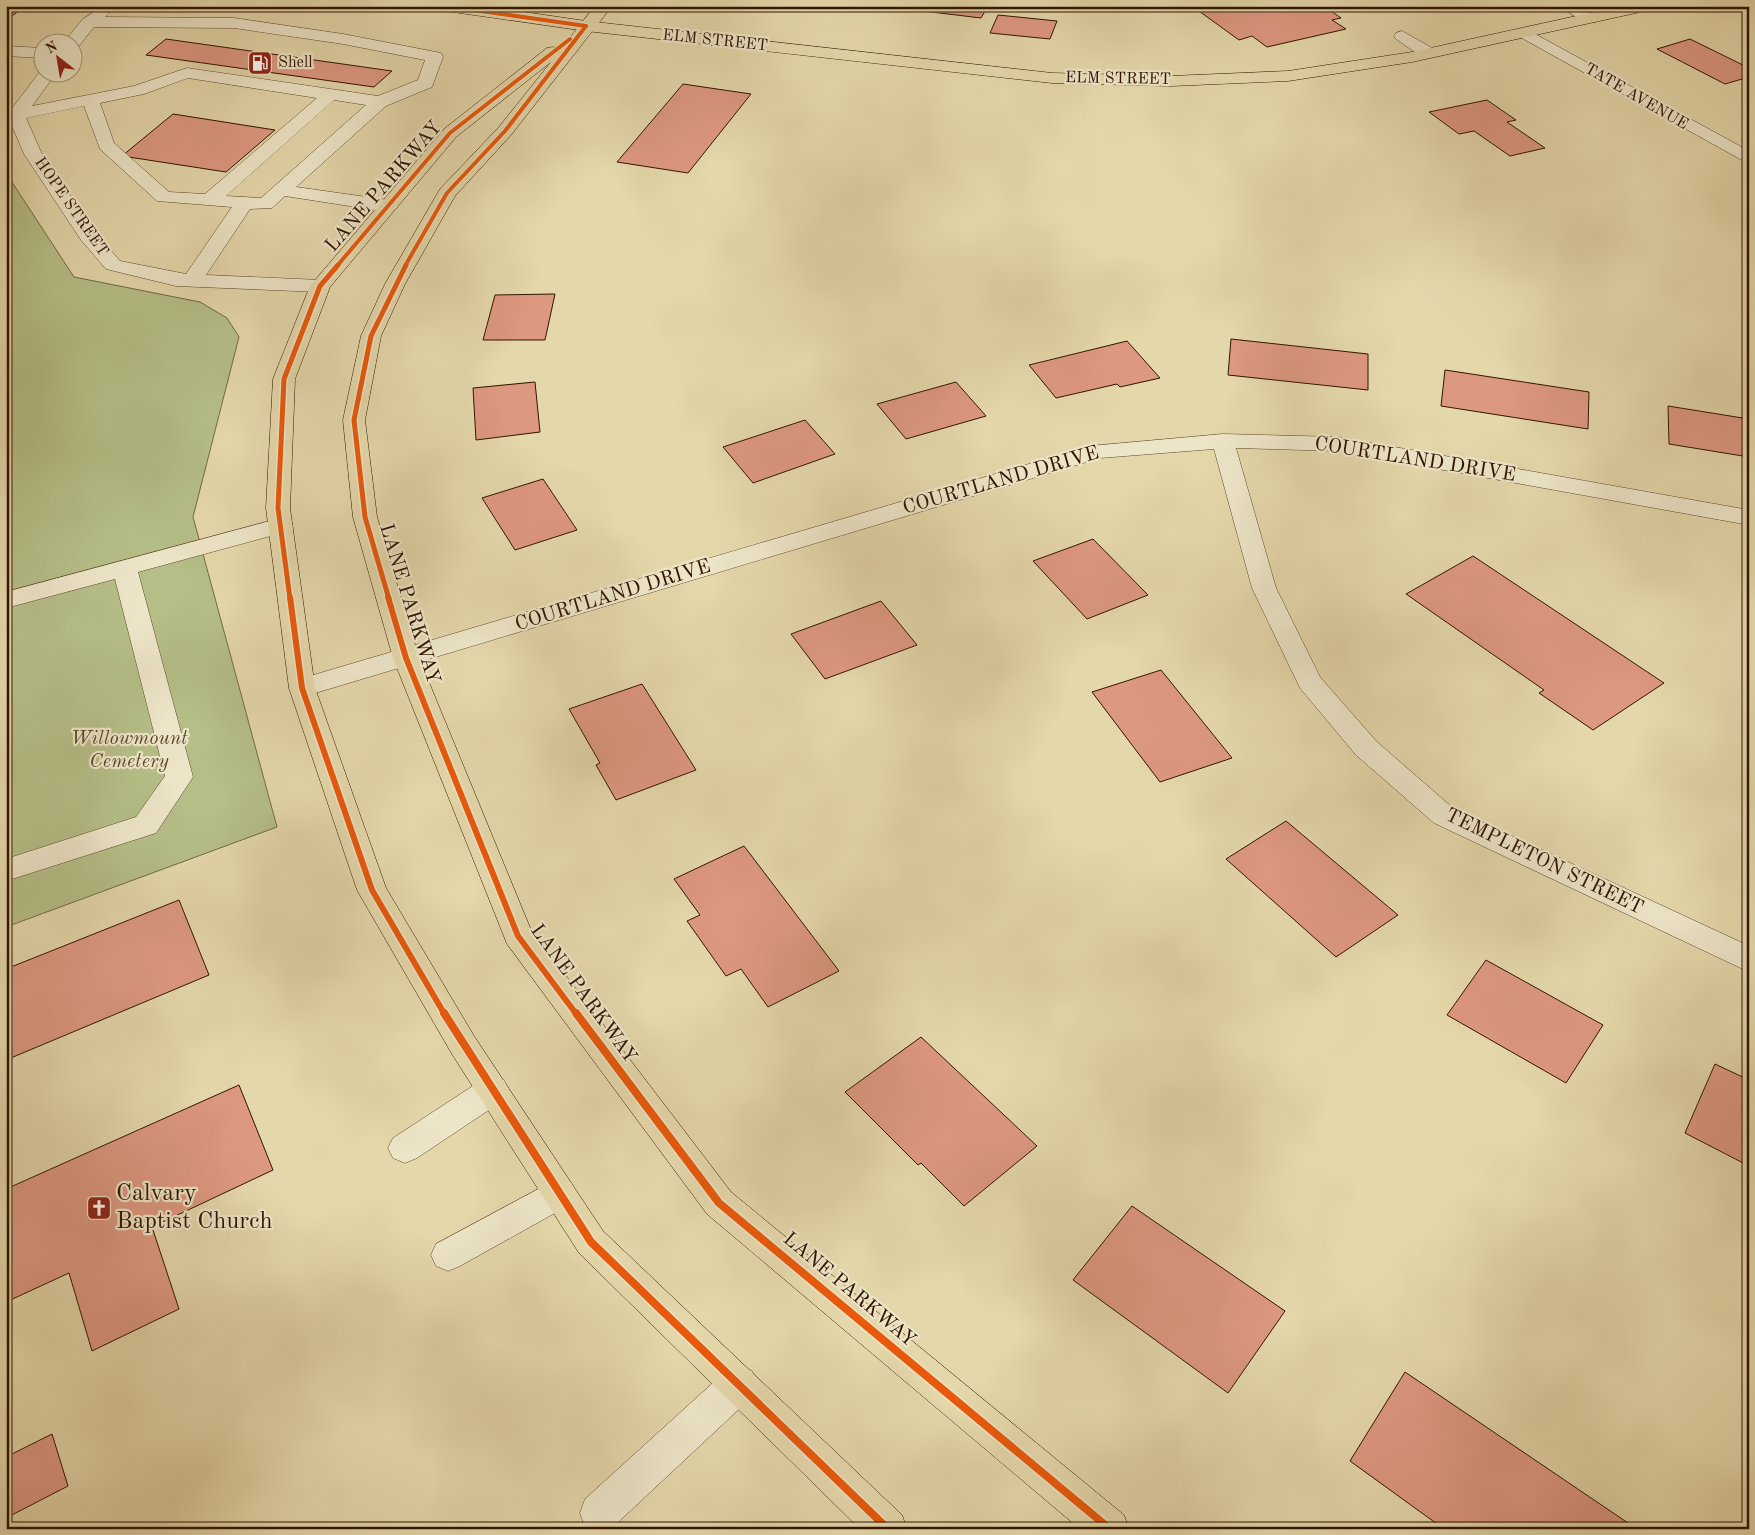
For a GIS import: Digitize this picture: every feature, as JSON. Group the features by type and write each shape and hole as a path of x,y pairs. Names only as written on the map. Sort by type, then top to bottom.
{"main road":[{"name":"ELM STREET","path":"454,7 595,16 1052,78 1170,81 1288,76 1428,53 1524,34 1645,6"},
{"name":"LANE PARKWAY","path":"595,16 450,133 320,286 284,379 278,508 302,688 372,890 492,1090 591,1242 888,1529"},
{"name":"LANE PARKWAY","path":"595,16 505,131 447,193 395,284 371,336 354,420 355,430 365,517 406,658 518,936 719,1203 1110,1529"}],"street":[{"path":"81,32 89,22 109,6"},
{"path":"1567,6 1590,19"},
{"path":"89,22 234,23 343,39 435,57 426,83 380,102 265,204 164,197 106,145 90,100"},
{"name":"TATE AVENUE","path":"1524,34 1749,159"},
{"path":"1402,36 1428,53"},
{"path":"6,51 32,52"},
{"path":"11,116 138,90 187,73 380,102"},
{"path":"11,116 40,82"},
{"path":"210,200 330,94"},
{"name":"HOPE STREET","path":"11,116 33,154 88,236 113,265 176,280 320,286"},
{"path":"281,190 388,206"},
{"path":"192,281 244,203"},
{"name":"COURTLAND DRIVE","path":"302,688 1098,451 1223,441 1338,444 1749,518"},
{"name":"TEMPLETON STREET","path":"1223,441 1264,588 1309,682 1366,748 1444,816 1749,960"},
{"path":"6,600 281,526"},
{"path":"6,870 146,825 179,777 125,569"},
{"path":"404,1148 492,1090"},
{"path":"448,1255 559,1193"},
{"path":"599,1514 739,1384"}],"green space":[{"name":"Willowmount Cemetery","path":"6,173 74,277 200,302 227,318 239,337 193,517 277,827 6,927"}],"building":[{"path":"6,6 26,6 6,20"},
{"path":"882,6 988,6 981,18"},
{"path":"1192,6 1324,6 1341,18 1332,20 1346,29 1267,47 1252,36 1239,40"},
{"path":"998,15 1057,21 1050,39 990,33"},
{"path":"166,39 392,71 374,87 146,55"},
{"path":"1690,39 1749,68 1749,77 1725,84 1657,49"},
{"path":"683,84 751,94 688,173 617,162"},
{"path":"1487,100 1516,120 1507,122 1545,148 1510,156 1474,131 1459,134 1429,112"},
{"path":"173,114 275,130 226,172 122,156"},
{"path":"555,294 545,340 483,340 495,295"},
{"path":"1231,339 1368,354 1368,390 1228,375"},
{"path":"1127,341 1160,378 1120,387 1117,384 1056,398 1029,365"},
{"path":"1445,370 1589,392 1588,429 1441,406"},
{"path":"535,382 540,432 476,440 473,388"},
{"path":"956,382 986,416 906,439 877,404"},
{"path":"1668,406 1749,419 1749,457 1669,444"},
{"path":"805,420 835,454 753,483 723,447"},
{"path":"543,479 577,530 515,550 482,498"},
{"path":"1093,539 1148,595 1087,619 1033,561"},
{"path":"1473,556 1664,683 1593,730 1539,693 1544,690 1406,594"},
{"path":"881,601 917,645 825,679 791,634"},
{"path":"1161,670 1232,758 1160,782 1092,692"},
{"path":"642,684 696,770 616,800 596,765 600,763 569,709"},
{"path":"1286,821 1398,915 1336,957 1226,859"},
{"path":"744,846 839,971 768,1007 741,969 726,976 687,921 700,915 674,879"},
{"path":"179,900 209,975 6,1060 6,969"},
{"path":"1486,960 1603,1025 1566,1083 1447,1015"},
{"path":"921,1037 1037,1146 964,1206 921,1163 918,1165 845,1092"},
{"path":"1715,1064 1749,1080 1749,1166 1685,1133"},
{"name":"Calvary Baptist Church","path":"239,1085 273,1170 152,1227 179,1309 92,1351 69,1273 6,1302 6,1189"},
{"path":"1132,1206 1285,1311 1228,1393 1073,1280"},
{"path":"1405,1372 1631,1525 1629,1529 1444,1529 1350,1461"},
{"path":"52,1434 68,1486 6,1518 6,1457"}],"cycle path":[{"path":"446,6 586,26"},
{"path":"586,26 505,131 447,193 395,284 371,336 354,420 365,517 406,658 518,936 719,1203 1110,1529"},
{"path":"570,39 450,133 320,286 284,379 278,508 302,688 372,890 463,1045 591,1242 888,1529"}],"place":[{"name":"Shell","path":"260,63"},
{"name":"Calvary Baptist Church","path":"99,1208"}]}
